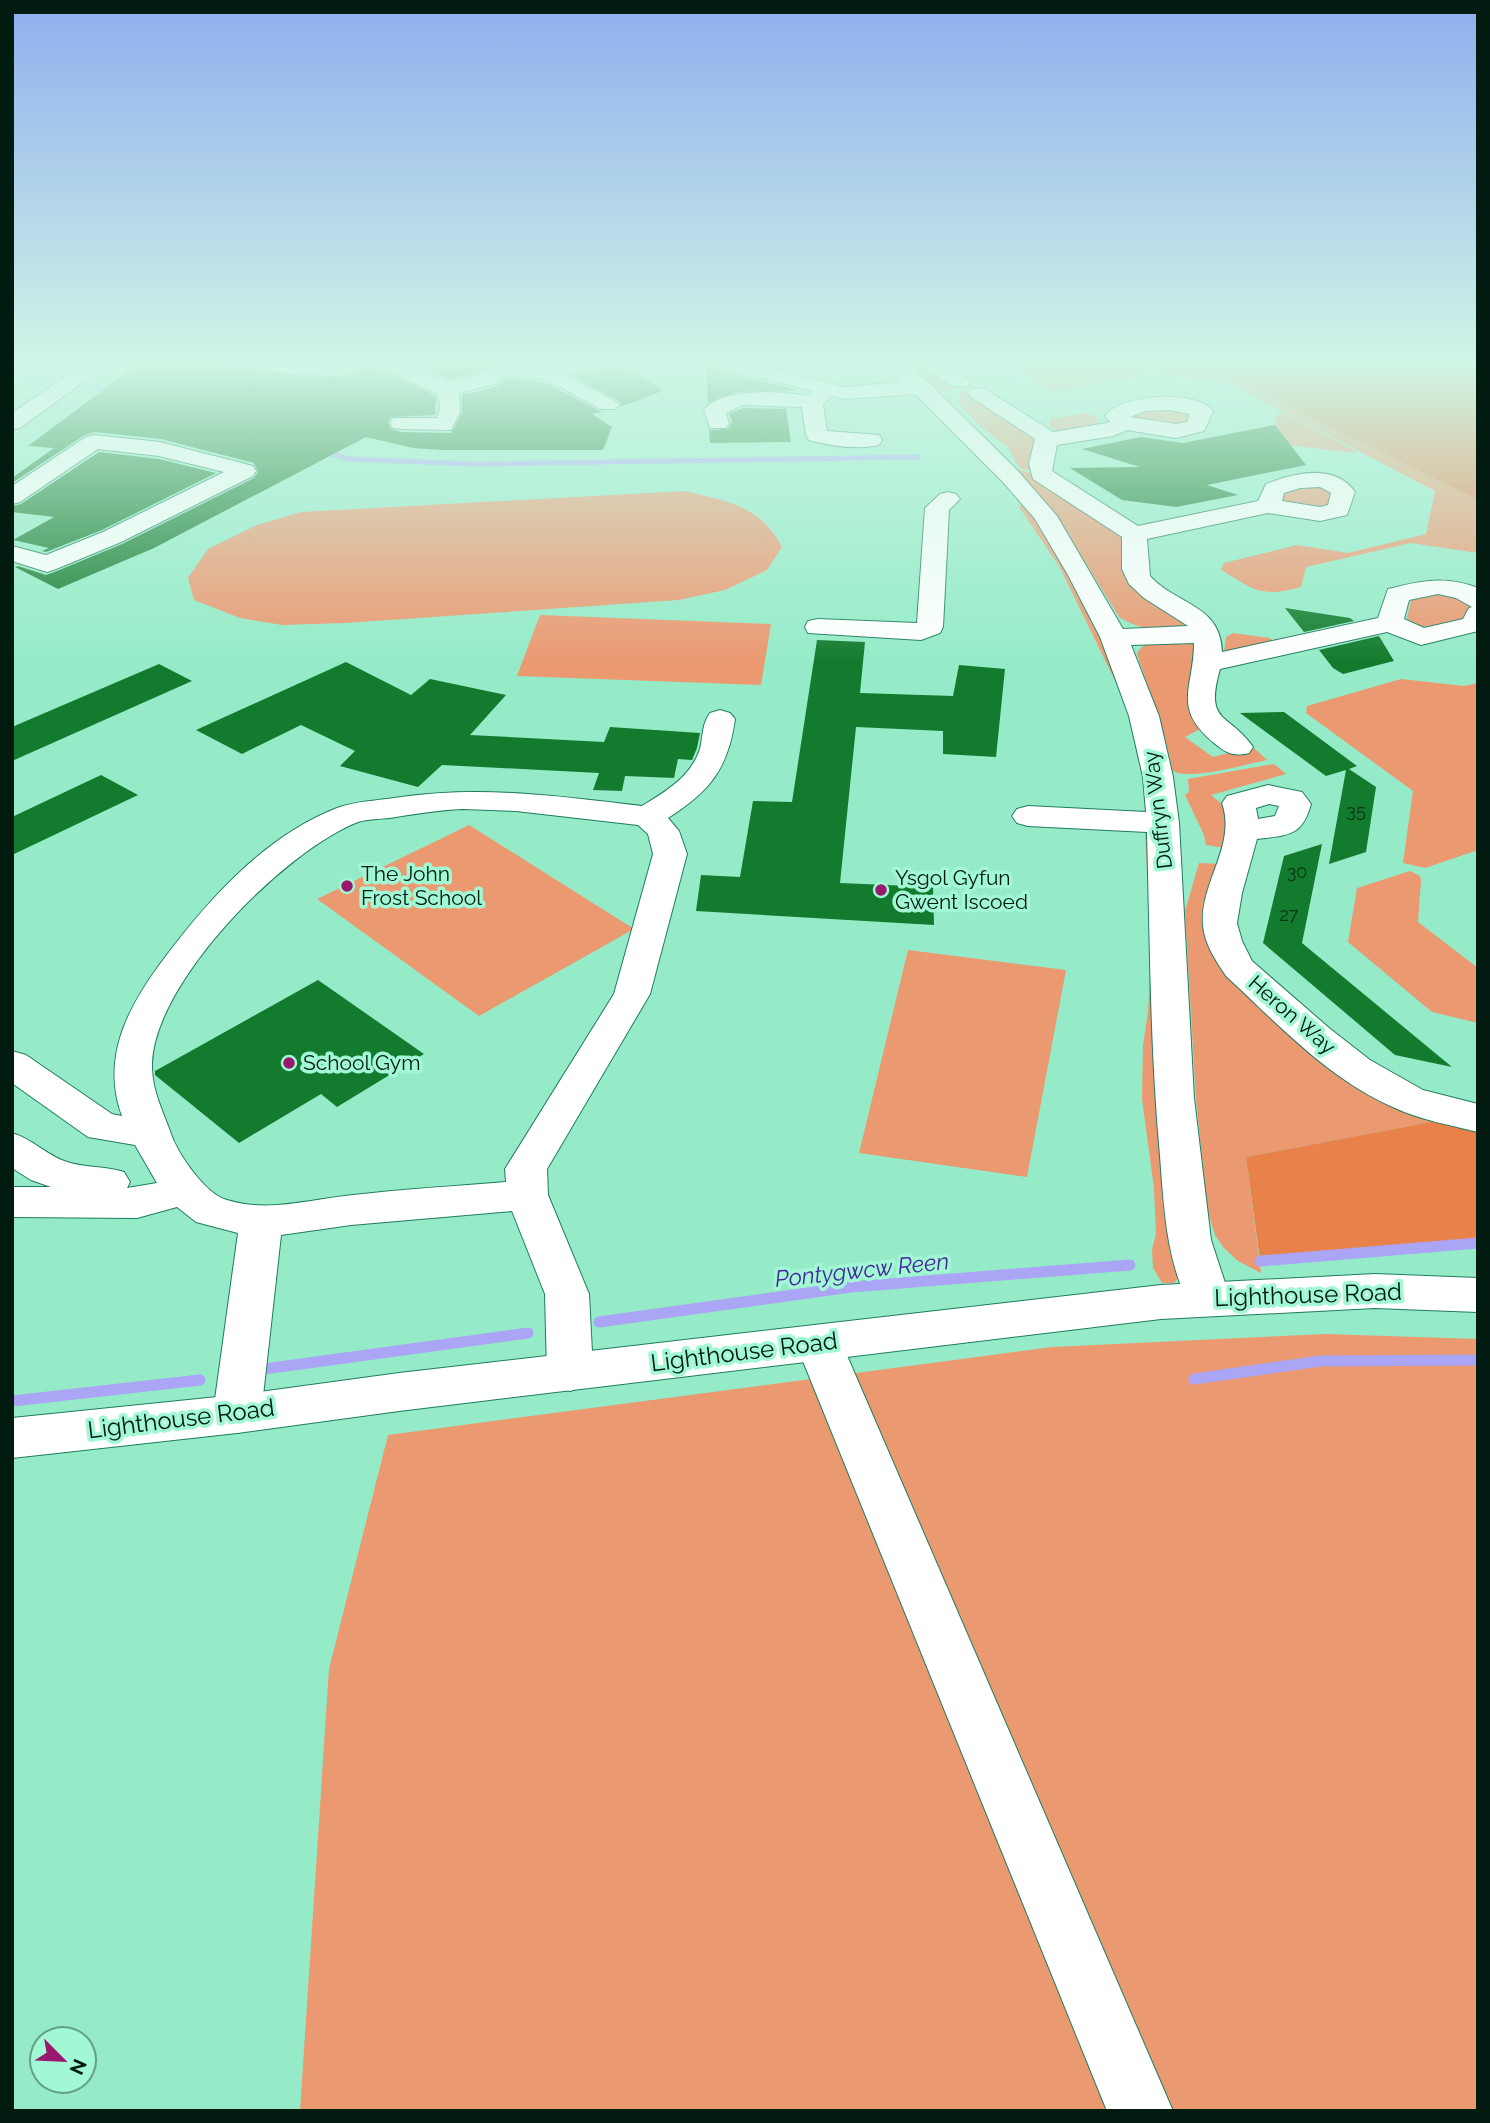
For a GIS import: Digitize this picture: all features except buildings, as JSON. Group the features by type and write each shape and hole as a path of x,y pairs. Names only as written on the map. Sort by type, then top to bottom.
{"street":[{"path":"49,464 60,465"},
{"path":"12,579 113,537 246,471 219,464"},
{"name":"Duffryn Way","path":"1001,464 1045,516 1081,575 1114,637 1144,716 1158,777 1175,1111 1189,1240 1208,1298"},
{"path":"1040,464 1041,474 1134,534 1268,506"},
{"path":"12,497 60,465"},
{"path":"818,627 920,632 930,627 937,508 948,499"},
{"path":"1097,510 1188,524"},
{"path":"1134,534 1134,567 1138,579 1189,613 1205,631 1208,663 1202,684 1201,706 1212,726 1238,747"},
{"path":"12,553 47,564"},
{"path":"1390,623 1397,595 1437,585 1455,587 1478,598 1478,601"},
{"path":"1208,663 1390,623 1422,637 1475,624 1478,614"},
{"path":"1114,637 1205,631 1303,641"},
{"path":"527,1195 351,1210 261,1222 207,1209 178,1181 163,1161 133,1089 134,1049 143,1018 159,990 200,936 234,898 287,848 316,828 350,814 438,801 496,801 648,816 679,796 707,767 713,756 720,719"},
{"path":"570,1372 567,1294 527,1195 526,1169 632,994 670,854 663,831 648,816"},
{"path":"1028,816 1161,823"},
{"name":"Heron Way","path":"1244,831 1220,922 1227,951 1239,968 1350,1066 1377,1083 1423,1105 1478,1118"},
{"path":"12,1064 102,1127 151,1133"},
{"path":"12,1147 50,1174 83,1181 178,1181"},
{"path":"12,1202 137,1203 178,1181"},
{"path":"237,1414 261,1222"},
{"name":"Lighthouse Road","path":"12,1438 237,1414 570,1372 1208,1298 1376,1291 1478,1295"},
{"path":"819,1344 1140,2111"}],"shaded area":[{"path":"1017,464 1037,464 1037,472 1019,468"},
{"path":"1383,464 1406,464 1478,500 1478,553 1411,543 1306,567 1301,587 1276,592 1251,587 1221,570 1224,563 1297,545 1348,553 1426,534 1435,491"},
{"path":"1405,464 1478,464 1478,500"},
{"path":"1018,470 1038,474 1124,535 1126,565 1186,623 1170,630 1161,630 1134,625 1119,617 1065,529 1017,473"},
{"path":"1310,484 1334,490 1328,509 1282,503 1282,492"},
{"path":"685,491 729,502 764,522 782,547 767,570 725,590 679,600 282,625 240,618 194,600 188,578 208,549 257,525 301,512"},
{"path":"1017,504 1029,509 1104,630 1125,701 1059,566"},
{"path":"1437,591 1469,600 1469,618 1428,627 1413,623 1407,618 1411,600"},
{"path":"540,615 771,624 761,685 517,676"},
{"path":"1233,633 1270,638 1273,641 1224,652 1226,637"},
{"path":"1152,643 1188,643 1196,646 1200,729 1185,737 1213,757 1253,747 1267,760 1205,773 1181,774 1173,771 1163,731 1137,654 1145,645"},
{"path":"1401,679 1464,686 1478,683 1478,850 1425,868 1403,863 1413,791 1306,713 1307,706"},
{"path":"1274,764 1286,774 1211,795 1229,810 1225,848 1206,845 1185,795 1189,792 1188,779"},
{"path":"469,825 634,929 479,1016 317,899"},
{"path":"1145,831 1152,836 1179,1277 1174,1283 1162,1283 1153,1268 1152,1249 1156,1234 1154,1188 1142,1099 1143,1046 1151,951"},
{"path":"1199,863 1221,864 1210,937 1441,1120 1246,1157 1261,1273 1238,1261 1224,1248 1215,1235 1207,1208 1196,1099 1185,911"},
{"path":"1410,871 1420,876 1421,880 1418,922 1478,968 1478,1023 1432,1012 1348,942 1357,888"},
{"path":"908,950 1066,970 1027,1177 859,1153"},
{"path":"1441,1120 1478,1128 1478,1243 1260,1260 1246,1157"},
{"path":"1325,1334 1478,1339 1478,2111 300,2111 329,1669 388,1435 1052,1347"}],"waterway":[{"name":"Pontygwcw Reen","path":"1260,1261 1478,1243"},
{"name":"Pontygwcw Reen","path":"599,1322 851,1287 1130,1265"},
{"name":"Pontygwcw Reen","path":"264,1369 528,1333"},
{"path":"1194,1379 1320,1361 1478,1360"},
{"name":"Pontygwcw Reen","path":"12,1401 200,1380"}],"place":[{"name":"The John Frost School","path":"347,886"},
{"name":"Ysgol Gyfun Gwent Iscoed","path":"881,890"},
{"name":"School Gym","path":"289,1063"}]}
